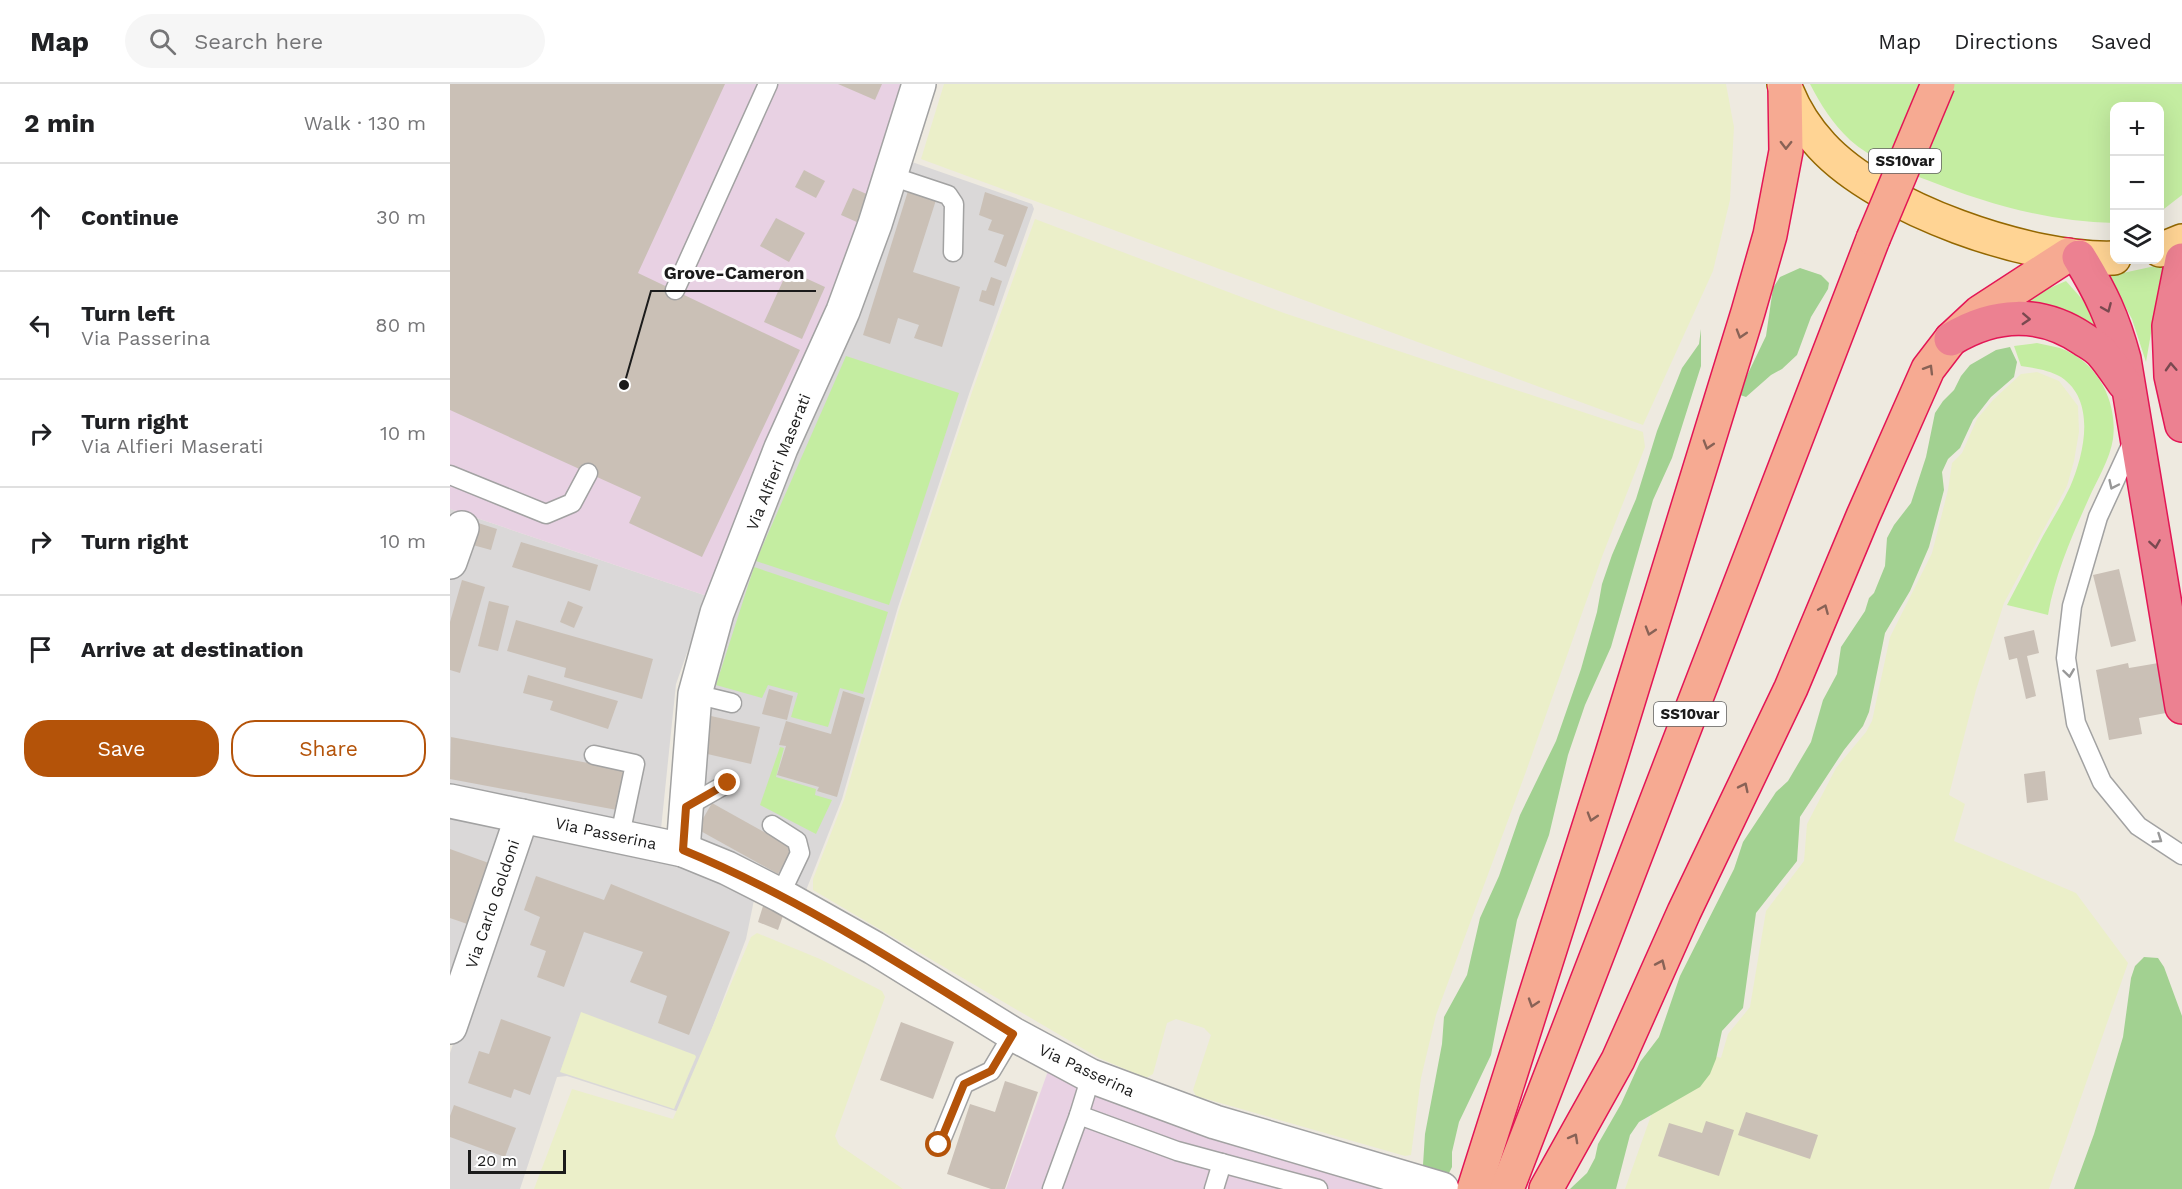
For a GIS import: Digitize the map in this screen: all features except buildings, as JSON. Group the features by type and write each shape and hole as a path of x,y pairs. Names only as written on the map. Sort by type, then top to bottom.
{"highway":[{"name":"SS10var","path":"1507,1189 1874,238 1938,84"},
{"path":"1474,1189 1682,529 1770,235 1786,151 1785,85"},
{"path":"1546,1189 1618,1060 1684,912 1791,688 1928,369 1951,339 1980,312 2074,256 2103,298 2115,327 2124,359 2182,706"},
{"path":"2182,260 2169,326 2171,376 2182,425"},
{"path":"1951,339 1968,328 2006,319 2028,318 2067,328 2101,351 2125,385 2136,428"}],"main road":[{"path":"1785,85 1802,120 1822,147 1877,188 1958,227 1999,240 2074,256 2110,258"},
{"path":"2164,248 2182,241"}],"street":[{"name":"Via Alfieri Maserati","path":"683,850 695,694 717,613 781,448 843,311 891,176 919,84"},
{"path":"450,562 462,528"},
{"name":"Via Passerina","path":"450,801 683,850 727,868 780,895 874,948 1013,1034 1091,1076 1215,1122 1442,1189"},
{"name":"Via Carlo Goldoni","path":"450,1027 522,816"}],"lane":[{"path":"675,290 768,84"},
{"path":"891,176 948,195 954,204 953,252"},
{"path":"2136,428 2098,517 2072,606 2066,658 2076,723 2102,782 2138,826 2182,855"},
{"path":"450,475 546,514 572,503 588,473"},
{"path":"695,694 732,703"},
{"path":"594,755 635,764 620,836"},
{"path":"686,807 728,783"},
{"path":"772,825 797,842 800,853 780,895"},
{"path":"939,1145 964,1084 991,1071 1013,1034"},
{"path":"1052,1189 1091,1076"},
{"path":"1079,1115 1177,1150 1318,1189"},
{"path":"1214,1189 1222,1163"}],"shaded area":[{"path":"450,84 908,84 852,260 707,596 450,509"},
{"path":"912,162 1032,204 1034,209 898,607 842,799 805,893 699,843 703,689 905,164"},
{"path":"450,509 707,596 676,684 661,829 450,791"},
{"path":"450,812 507,828 450,1007"},
{"path":"538,829 692,862 754,900 746,939 681,1110 676,1111 567,1076 557,1077 520,1189 450,1189 450,1053 524,838"},
{"path":"1048,1071 1414,1189 1006,1189"}],"green space":[{"path":"944,84 1726,84 1734,127 1730,200 1713,271 1643,425 921,159"},
{"path":"1810,84 2182,84 2182,195 2164,209 2164,102 2110,102 2110,223 2066,219 2019,210 1950,189 1907,172 1858,147 1827,114"},
{"path":"1035,219 1284,313 1643,432 1645,447 1603,554 1436,1015 1421,1078 1411,1155 1405,1156 1196,1096 1193,1090 1211,1035 1204,1028 1176,1019 1167,1023 1153,1074 1146,1078 1099,1058 813,890 813,879 844,800 899,610 972,392"},
{"path":"2169,263 2154,316 2146,362 2132,319 2109,276"},
{"path":"1800,268 1821,275 1829,283 1828,289 1811,317 1797,355 1746,397 1740,395 1741,388 1766,336 1773,288 1780,277"},
{"path":"2066,281 2082,299 2105,336 2015,303"},
{"path":"1701,329 1701,366 1672,458 1653,500 1611,647 1585,705 1568,755 1549,835 1517,920 1491,1055 1459,1122 1452,1152 1452,1167 1447,1177 1428,1170 1423,1165 1425,1134 1442,1044 1444,1017 1467,975 1480,918 1499,876 1520,815 1556,741 1581,669 1597,612 1602,584 1612,555 1636,499 1657,431 1682,368 1699,344"},
{"path":"2037,343 2060,348 2085,362 2102,384 2108,397 2114,425 2109,454 2065,555 2048,615 2007,605 2070,487 2080,460 2084,429 2080,400 2072,387 2061,377 2052,373 2021,366 2014,346"},
{"path":"2010,347 2017,362 2014,377 1991,397 1973,420 1960,448 1948,459 1942,472 1944,490 1929,547 1910,591 1885,633 1869,712 1863,726 1844,750 1800,817 1797,861 1756,913 1743,1008 1722,1031 1710,1074 1700,1087 1639,1122 1630,1135 1616,1189 1570,1189 1587,1173 1595,1158 1598,1144 1621,1104 1640,1062 1659,1037 1680,976 1734,869 1743,842 1776,792 1788,781 1811,742 1823,700 1837,674 1841,647 1874,593 1885,566 1887,538 1911,503 1926,457 1935,413 1954,390 1970,365 1996,350"},
{"path":"846,356 959,393 889,605 756,561"},
{"path":"2037,372 2059,381 2078,406 2079,432 2074,461 2067,486 2004,603 1976,690 1949,795 1965,804 1954,841 2076,893 2128,963 2049,1189 1625,1189 1676,1045 1721,1058 1728,1034 1750,1007 1766,911 1804,861 1807,824 1836,768 1866,732 1872,721 1890,637 1932,553 1948,490 1952,463 1962,453 1977,419 1993,400 2021,374"},
{"path":"754,567 888,612 863,694 840,688 828,727 791,717 798,693 768,685 762,698 716,685"},
{"path":"780,747 784,748 776,777 816,789 815,795 832,800 816,834 760,805"},
{"path":"757,933 820,959 882,991 885,997 835,1136 839,1145 903,1189 534,1189 572,1089 673,1119 751,937"},
{"path":"2144,957 2158,958 2164,967 2182,1016 2182,1189 2074,1189 2094,1134 2123,1037 2131,978 2135,966"},
{"path":"581,1012 695,1055 674,1109 560,1072"}],"place":[{"name":"Grove-Cameron","path":"624,385"}],"route":[{"path":"728,783 686,807 683,850 727,868 780,895 874,948 1013,1034 991,1071 964,1084 939,1145"}]}
